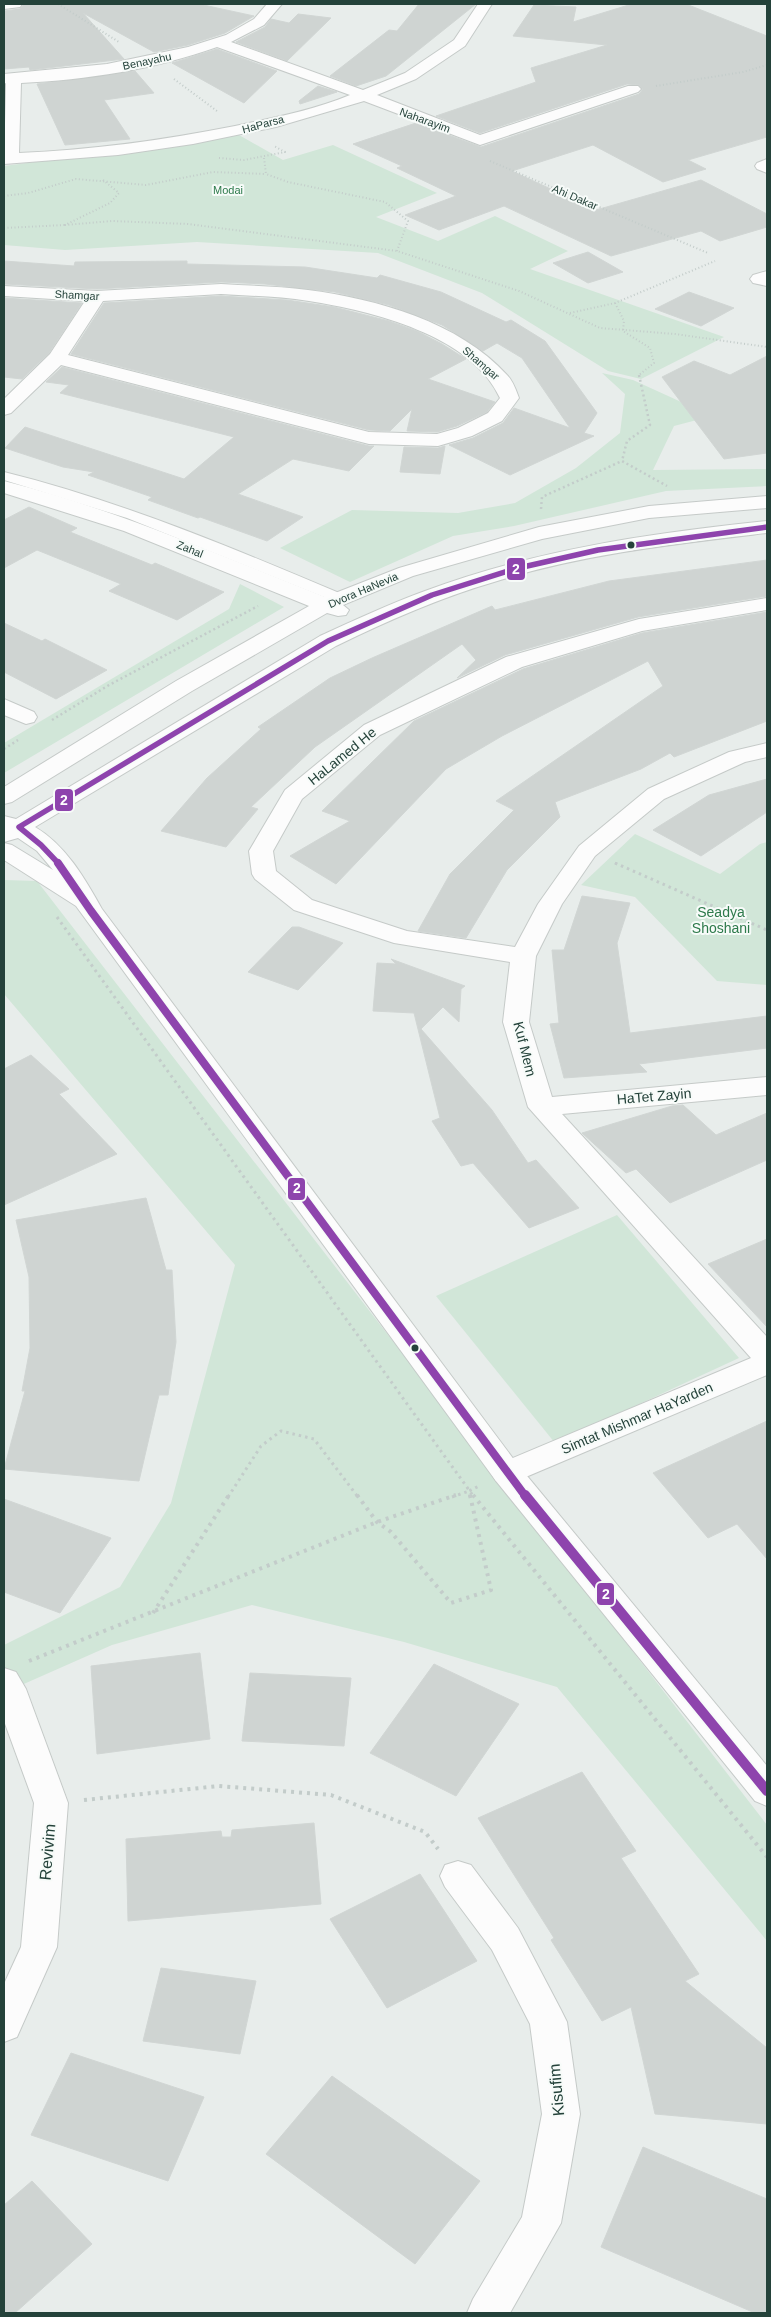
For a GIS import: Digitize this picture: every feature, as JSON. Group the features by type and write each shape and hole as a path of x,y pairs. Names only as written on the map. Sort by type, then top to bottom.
{"street":[{"path":"4,5 16,4"},
{"name":"Benayahu","path":"9,79 64,75 111,68 176,55 219,43 258,25 275,4"},
{"name":"HaParsa","path":"7,159 168,144 256,127 366,96 410,76 452,50 473,30 485,4"},
{"name":"Naharayim","path":"219,43 366,96 480,140"},
{"path":"7,159 9,79"},
{"path":"480,140 633,89"},
{"path":"767,164 763,166 767,168"},
{"path":"767,276 759,278 767,282"},
{"name":"Shamgar","path":"4,291 97,296 221,289 308,295 346,302 392,314 435,331 467,348 501,379 510,398 495,417 465,432 438,440 369,438 57,358"},
{"path":"4,409 57,358 97,296"},
{"name":"Zahal","path":"4,487 46,498 143,530 332,602 349,614 373,619"},
{"name":"Dvora HaNevia","path":"4,797 184,686 332,602 406,572 539,533 649,512 767,502"},
{"path":"9,829 328,641 373,619 459,585 523,566 627,543 688,534 767,527"},
{"name":"HaLamed He","path":"523,956 403,938 303,905 264,874 261,851 293,796 372,730 514,662 639,625 767,604"},
{"path":"4,706 26,717"},
{"name":"Kuf Mem","path":"767,750 737,757 656,794 587,851 550,904 523,956 516,1022 541,1107 767,1356"},
{"path":"9,829 44,845 68,871 91,910 507,1474 767,1791"},
{"path":"4,850 71,892 91,910"},
{"name":"HaTet Zayin","path":"541,1107 767,1086"},
{"name":"Simtat Mishmar HaYarden","path":"507,1474 767,1363"},
{"name":"Revivim","path":"4,2025 39,1947 51,1803 9,1689 13,1673"},
{"name":"Kisufim","path":"458,1876 505,1939 548,2022 561,2114 541,2223 487,2313"}],"lane":[{"name":"Zahal","path":"4,476 60,490 151,521 332,602"}],"path":[{"path":"58,4 104,33"},
{"path":"633,89 743,72 767,65"},
{"name":"Ahi Dakar","path":"480,140 460,148 708,254"},
{"path":"264,158 266,174"},
{"path":"4,196 43,190 67,181 103,180 146,185 169,184 204,173 244,172 266,174 288,182 385,202 408,221 397,251"},
{"path":"65,225 110,203 119,193 103,180"},
{"path":"4,228 112,221 188,224 269,236 397,251 504,285 600,328 675,334 767,347"},
{"path":"570,313 615,303 714,261"},
{"path":"615,303 624,321 623,331"},
{"path":"622,461 627,440 650,425 639,375 654,364 650,348 623,331"},
{"path":"622,461 671,488"},
{"path":"539,533 542,497 622,461"},
{"path":"587,851 767,930"},
{"path":"52,910 469,1491 767,1857"},
{"path":"153,1612 262,1446 281,1431 314,1439 377,1522 392,1532 450,1603 491,1590 469,1491"},
{"path":"13,1673 153,1612 377,1522 469,1491 507,1474"},
{"path":"51,1803 219,1786 331,1795 425,1832 458,1876"}],"green space":[{"name":"Modai","path":"239,135 283,160 333,145 437,193 376,217 438,241 495,216 568,251 530,269 724,337 641,379 608,371 482,293 378,253 197,242 65,250 4,245 4,166"},
{"path":"602,373 633,380 712,416 674,426 653,470 767,469 767,486 666,491 514,526 453,536 350,582 280,548 352,510 458,513 515,503 576,468 620,433 625,394"},
{"path":"240,584 284,607 4,773 4,743 229,609"},
{"name":"Seadya Shoshani","path":"635,834 720,874 760,844 767,842 767,985 717,981 635,897 581,885"},
{"path":"4,880 37,881 767,1825 767,1941 557,1687 404,1642 252,1605 112,1645 17,1687 4,1669 4,1645 120,1587 171,1503 235,1265 4,994"},
{"path":"617,1215 739,1358 555,1443 436,1296"}],"building":[{"path":"24,4 199,4 254,16 225,33 188,45 154,52 83,13 124,59 30,70 29,67 4,69 4,11 20,9"},
{"path":"419,4 476,4 386,76 356,86 330,76 389,30 397,31"},
{"path":"632,4 686,4 767,36 767,137 688,160 706,169 663,182 593,145 512,171 596,210 701,180 767,214 767,227 720,241 701,231 611,256 504,206 439,230 405,215 456,196 397,168 402,166 353,144 416,123 481,147 639,94 643,89 639,85 627,84 480,133 436,116 536,82 531,68 607,45 513,36 534,5 576,7 573,22"},
{"path":"298,14 331,18 287,61 236,42 265,27 271,19 289,23"},
{"path":"217,49 277,71 244,103 172,63"},
{"path":"135,71 154,93 104,100 130,139 65,145 37,84"},
{"path":"318,86 337,92 300,104 299,101"},
{"path":"588,252 623,272 588,283 553,263"},
{"path":"4,261 74,266 75,262 187,261 187,264 305,267 377,278 380,275 441,292 506,322 511,320 545,341 597,413 584,433 594,436 510,475 449,445 473,438 503,423 514,408 570,428 522,358 497,343 483,351 442,325 389,305 335,292 265,284 221,282 97,289 4,284"},
{"path":"689,292 734,308 701,326 655,309"},
{"path":"221,296 287,300 334,307 389,321 417,331 466,359 428,379 495,402 487,412 457,426 437,432 407,431 412,409 390,431 369,430 71,354 104,303"},
{"path":"4,298 82,303 49,353 22,379 4,377"},
{"path":"767,356 767,453 724,459 662,377 694,361 730,375"},
{"path":"62,367 374,446 349,471 293,459 238,494 303,517 267,541 148,500 152,497 88,475 94,472 63,467 5,448 25,427 184,479 234,437 60,393 69,385 46,382"},
{"path":"445,446 440,474 400,472 404,447 438,448"},
{"path":"29,507 77,528 70,532 152,565 155,563 224,592 177,620 109,591 121,584 37,550 4,568 4,520"},
{"path":"767,560 767,596 638,617 505,655 457,678 476,660 462,644 315,747 251,807 258,809 226,847 161,831 207,778 261,729 258,727 330,678 372,658 492,606 495,610 609,581"},
{"path":"767,612 767,721 674,757 670,753 641,769 555,802 560,817 507,870 466,938 418,931 450,874 514,810 496,801 663,686 648,661 502,736 446,769 336,884 290,856 350,821 322,811 414,721 523,669 642,633"},
{"path":"4,623 42,641 45,639 107,670 56,699 4,672"},
{"path":"767,779 767,812 701,856 653,830 709,795"},
{"path":"582,896 630,903 617,943 630,1033 767,1016 767,1048 639,1064 647,1072 564,1078 550,1024 559,1023 552,950 564,950"},
{"path":"292,927 299,927 343,943 298,990 248,972"},
{"path":"391,959 465,986 461,989 459,1022 443,1007 421,1029 492,1110 528,1163 536,1160 579,1208 529,1228 473,1163 461,1166 432,1121 440,1118 414,1013 373,1011 377,963 396,964"},
{"path":"31,1055 69,1089 59,1094 117,1154 4,1205 4,1069"},
{"path":"683,1105 716,1135 767,1113 767,1160 670,1203 636,1169 626,1173 582,1133 672,1106"},
{"path":"146,1198 166,1270 172,1270 176,1342 168,1395 159,1395 139,1481 4,1469 25,1391 22,1391 30,1348 29,1277 16,1220"},
{"path":"767,1239 767,1327 708,1264"},
{"path":"767,1421 767,1559 737,1524 708,1538 653,1473"},
{"path":"4,1499 111,1538 60,1613 4,1592"},
{"path":"200,1653 210,1739 97,1754 91,1666"},
{"path":"434,1664 519,1704 456,1796 370,1753"},
{"path":"250,1673 351,1678 344,1746 242,1741"},
{"path":"582,1772 636,1851 621,1858 699,1974 685,1981 767,2048 767,2124 655,2114 631,2007 602,2021 551,1940 554,1938 478,1818"},
{"path":"314,1823 321,1904 128,1921 126,1839 221,1831 222,1837 231,1837 232,1830"},
{"path":"420,1874 477,1961 387,2008 330,1919"},
{"path":"161,1968 256,1981 240,2054 143,2041"},
{"path":"71,2053 204,2097 168,2181 31,2135"},
{"path":"332,2076 480,2181 415,2264 266,2154"},
{"path":"643,2147 767,2199 767,2313 755,2313 601,2247"},
{"path":"32,2181 92,2244 15,2313 4,2313 4,2205"}],"transit line":[{"name":"2","path":"767,527 682,537 598,550 514,569 432,595 328,641 19,827 60,864 91,911 507,1473 767,1791"}]}
